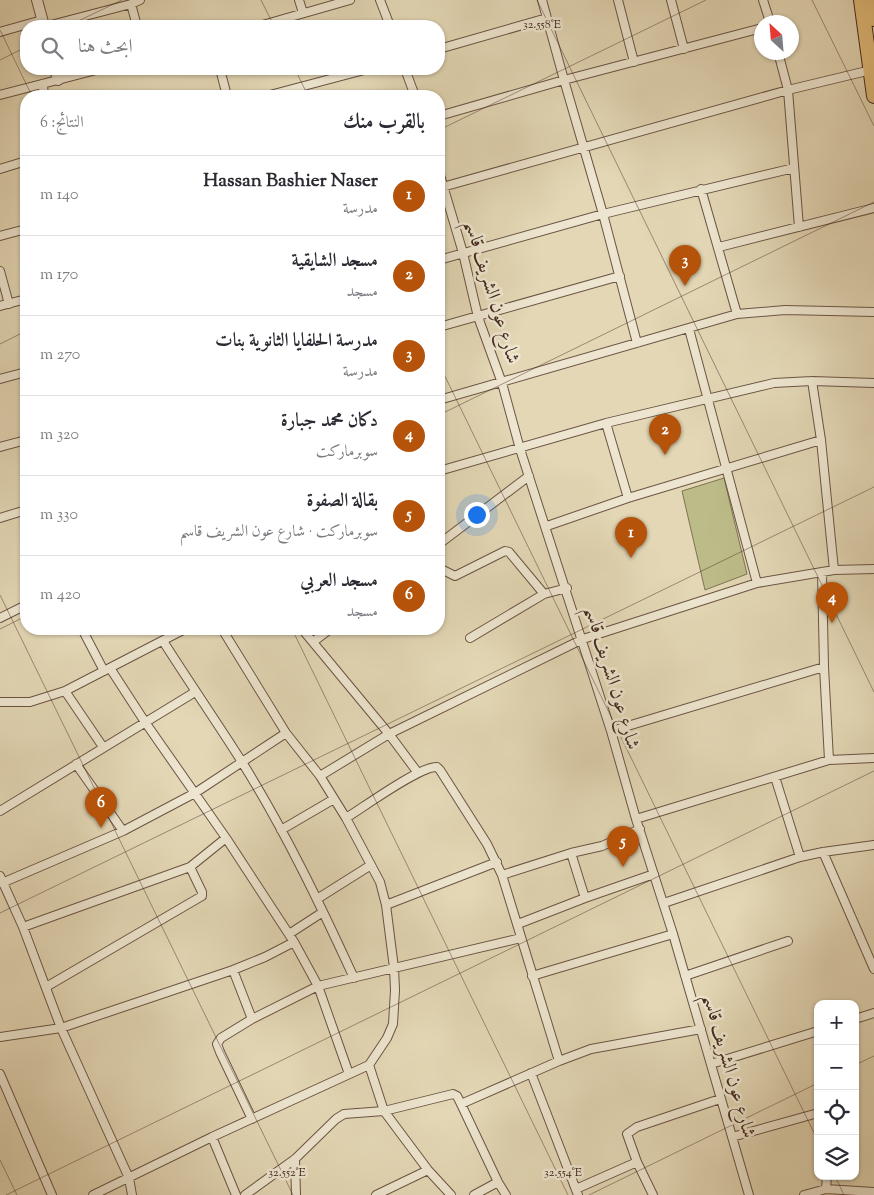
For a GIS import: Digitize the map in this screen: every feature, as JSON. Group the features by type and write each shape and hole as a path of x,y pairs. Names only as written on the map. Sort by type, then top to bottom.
{"highway":[{"path":"861,0 874,96"},
{"path":"871,0 874,19"}],"street":[{"path":"37,0 43,20"},
{"path":"61,20 131,4 140,0"},
{"path":"299,0 303,13"},
{"path":"279,20 350,0"},
{"path":"380,0 388,20"},
{"path":"542,0 603,214 637,343"},
{"path":"620,0 634,62"},
{"path":"671,0 684,49"},
{"path":"763,0 768,15"},
{"path":"131,4 135,20"},
{"path":"445,47 547,18"},
{"path":"0,32 20,28"},
{"path":"445,114 564,80 754,30"},
{"path":"780,60 788,90 799,227"},
{"path":"445,186 788,90 871,70"},
{"path":"57,75 58,80"},
{"path":"0,95 77,75"},
{"path":"222,75 225,90"},
{"path":"289,90 345,75"},
{"path":"407,75 413,90"},
{"path":"42,84 44,90"},
{"path":"0,169 20,163"},
{"path":"445,258 603,214 794,168"},
{"path":"701,189 737,314"},
{"name":"شارع عون الشريف قاسم","path":"445,199 463,253 478,317 502,383 520,448 583,638 636,819 664,903 749,1195"},
{"path":"719,248 874,208"},
{"path":"0,236 20,231"},
{"path":"0,271 9,304"},
{"path":"445,326 620,276"},
{"path":"0,306 20,301"},
{"path":"445,398 737,314 785,310 874,312"},
{"path":"689,329 758,583"},
{"path":"0,379 20,374"},
{"path":"812,381 821,440 834,570"},
{"path":"445,470 606,423 781,382 874,383"},
{"path":"606,423 628,498"},
{"path":"546,526 628,498 821,440"},
{"path":"0,447 20,442"},
{"path":"445,539 529,476"},
{"path":"0,518 20,513"},
{"path":"445,571 455,576 505,551 509,552 544,594"},
{"path":"320,776 389,734 583,638 758,583 834,570 874,569"},
{"path":"822,572 824,667 829,760"},
{"path":"470,638 544,594 566,588"},
{"path":"0,618 20,608"},
{"path":"86,635 107,670 195,793 290,934 318,986 349,1074"},
{"path":"0,702 30,702 65,691 174,635"},
{"path":"93,1195 212,1137 368,1065 388,1038 393,1024 394,968 384,891 334,798 320,776 286,733 226,635"},
{"path":"307,635 418,772"},
{"path":"313,642 322,635"},
{"path":"163,641 242,762 282,830 324,912 354,978"},
{"path":"611,731 824,667"},
{"path":"65,691 102,747"},
{"path":"0,811 195,692"},
{"path":"132,1195 129,1178 61,1028 23,927 1,879 123,831 195,793 286,733"},
{"path":"636,819 829,760 874,758"},
{"path":"76,764 123,831"},
{"path":"346,818 418,772 438,767 484,838 497,862 518,924 559,1061"},
{"path":"775,777 800,857"},
{"path":"282,830 334,798"},
{"path":"502,875 571,853 602,846 640,829"},
{"path":"23,927 190,867 226,838"},
{"path":"664,903 800,857 874,845"},
{"path":"823,852 874,969"},
{"path":"571,853 585,898"},
{"path":"386,906 497,862"},
{"path":"317,899 371,865"},
{"path":"46,987 202,896 202,892 190,867"},
{"path":"518,924 654,874"},
{"path":"290,934 324,912"},
{"path":"532,976 673,934"},
{"path":"252,1119 217,1044 222,1038 252,1019 318,986 521,938"},
{"path":"685,976 788,941"},
{"path":"0,1037 61,1028 233,970 265,957 294,942"},
{"path":"233,970 252,1019"},
{"path":"859,1017 874,1013"},
{"path":"461,1104 559,1061 603,1046 701,1029"},
{"path":"711,1064 814,1032"},
{"path":"368,1065 384,1111 428,1170 451,1195"},
{"path":"531,1073 577,1192 637,1162"},
{"path":"0,1074 51,1193 42,1195"},
{"path":"245,1195 295,1160 336,1119 344,1114 384,1111 453,1094 458,1096 498,1182 506,1195"},
{"path":"654,1195 637,1162 626,1134 638,1127 720,1099"},
{"path":"732,1138 814,1114"},
{"path":"212,1137 236,1195"},
{"path":"295,1160 296,1195"},
{"path":"376,1195 428,1170"},
{"path":"826,1189 827,1180"},
{"path":"474,1195 498,1182"},
{"path":"804,1195 826,1189 874,1192"}],"green space":[{"path":"724,478 747,574 705,590 682,491"}],"place":[{"name":"مدرسة الحلفايا الثانوية بنات","path":"685,286"},
{"name":"مسجد الشايقية","path":"665,455"},
{"name":"Hassan Bashier Naser","path":"631,558"},
{"name":"دكان محمد جبارة","path":"832,623"},
{"name":"مسجد العربي","path":"101,828"},
{"name":"بقالة الصفوة","path":"623,867"}]}
